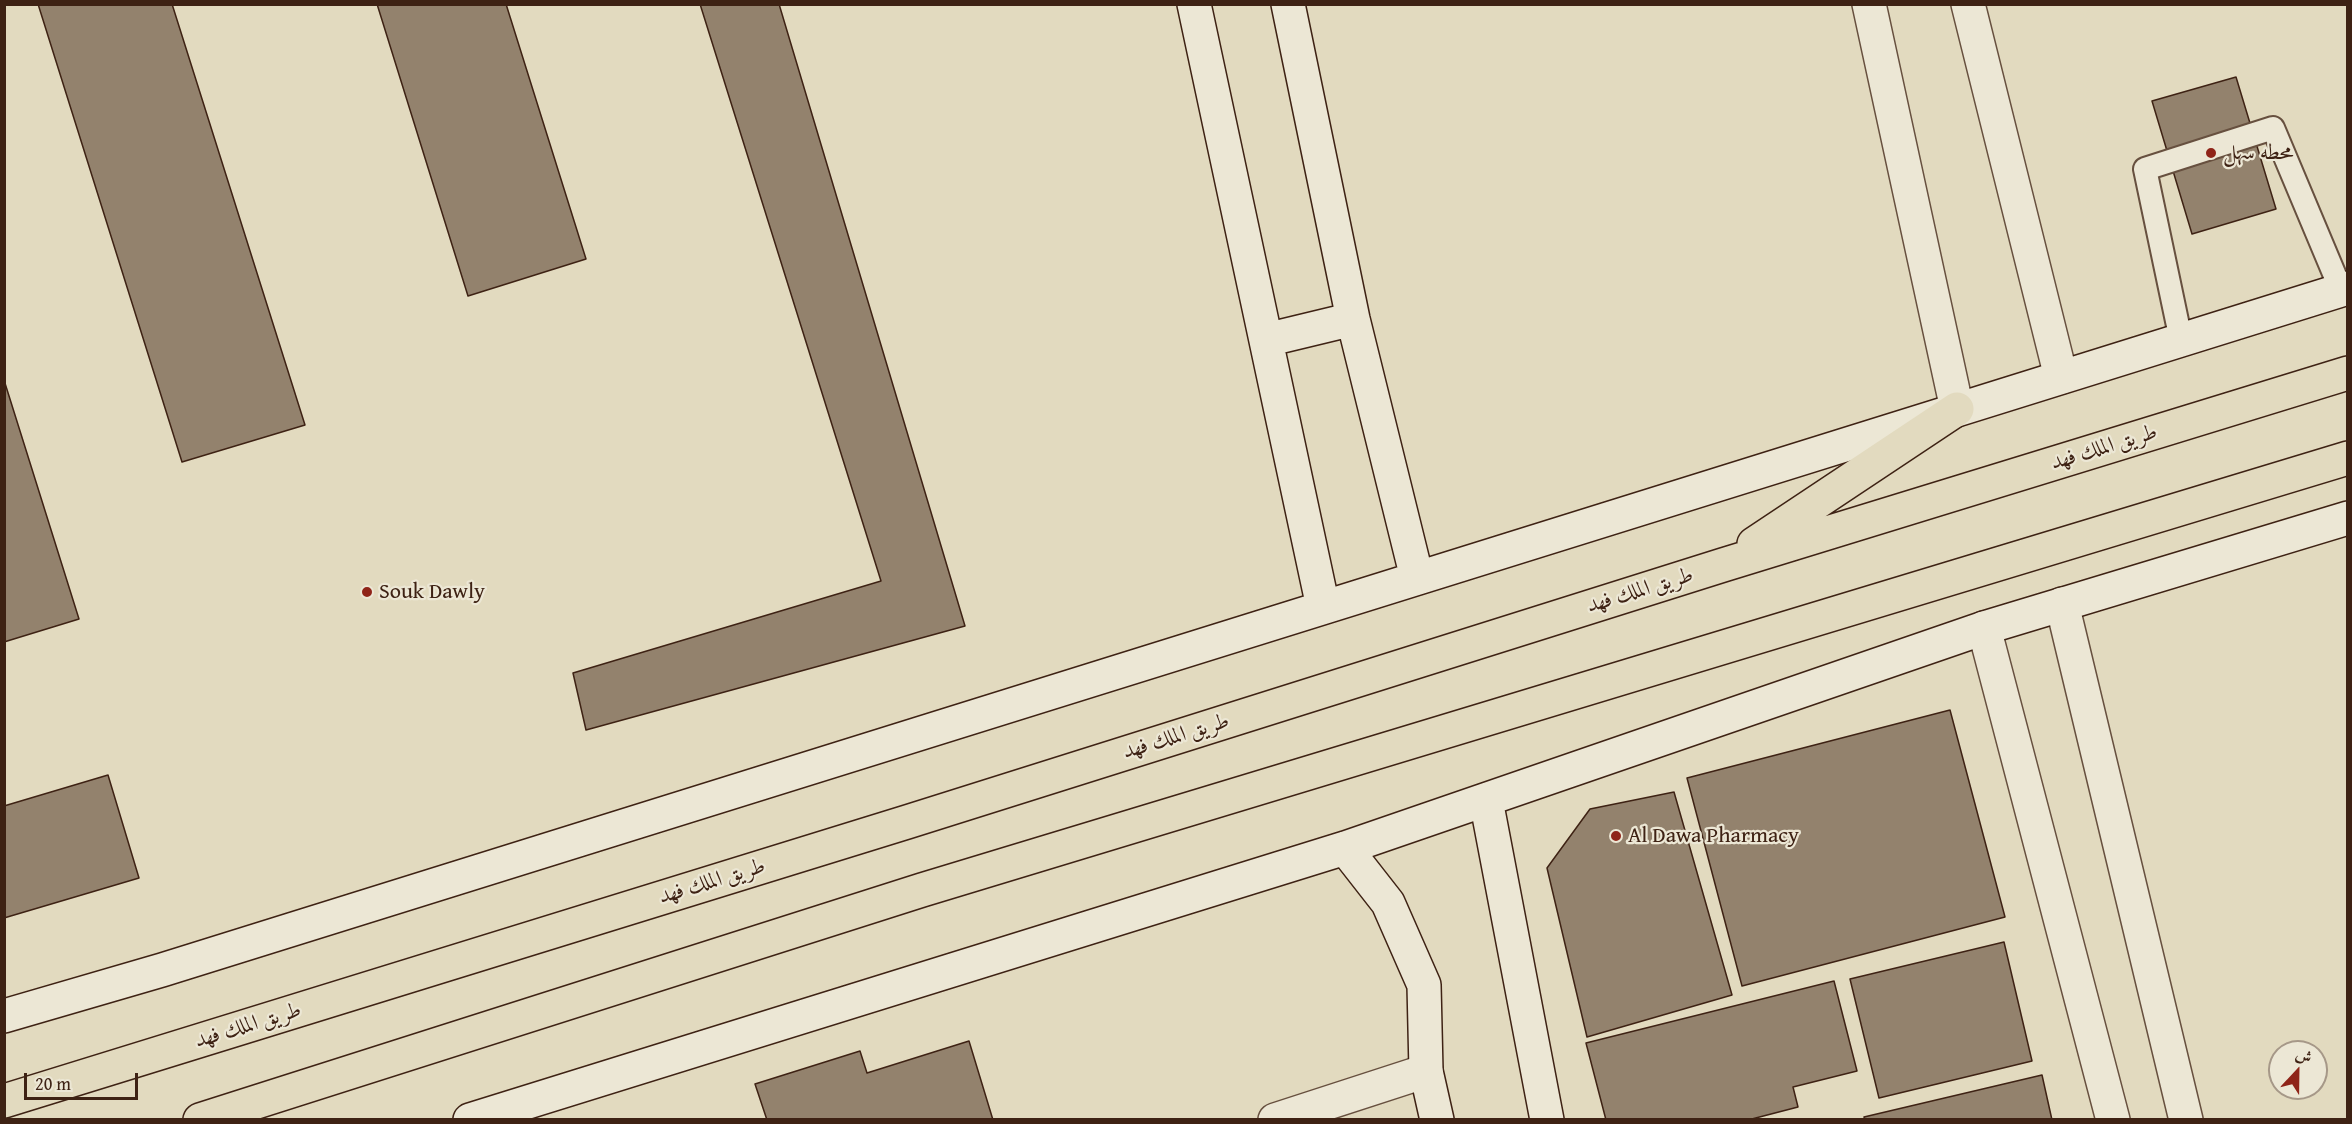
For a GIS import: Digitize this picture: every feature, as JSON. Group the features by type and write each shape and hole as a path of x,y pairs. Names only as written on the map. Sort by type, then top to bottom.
{"highway":[{"name":"طريق الملك فهد","path":"4,1101 907,822 1723,565 2348,373"},
{"path":"1723,565 1957,409"},
{"path":"200,1119 922,890 2348,458"}],"main road":[{"path":"1194,4 1323,607"},
{"path":"1288,4 1353,319 1417,578"},
{"path":"1869,4 1957,409"},
{"path":"1968,4 2061,377"},
{"path":"4,1016 173,966 2344,289"},
{"path":"1266,340 1353,319"},
{"path":"470,1119 1346,848 1984,628 2348,518"},
{"path":"2062,604 2186,1119"},
{"path":"1984,628 2113,1119"},
{"path":"1486,800 1547,1119"},
{"path":"1346,848 1388,903 1424,985 1426,1071 1437,1119"},
{"path":"1275,1119 1426,1071"}],"lane":[{"path":"2181,340 2145,169 2273,128 2344,289"}],"building":[{"path":"38,4 172,4 305,425 182,462"},
{"path":"377,4 506,4 586,259 468,296"},
{"path":"700,4 779,4 965,626 586,730 573,673 881,581"},
{"path":"2236,77 2276,209 2192,234 2152,101"},
{"path":"4,380 79,619 4,642"},
{"path":"1950,710 2005,917 1742,986 1687,778"},
{"path":"108,775 139,878 4,918 4,806"},
{"path":"1674,792 1732,995 1587,1037 1547,868 1590,809"},
{"path":"2004,942 2032,1061 1879,1098 1850,979"},
{"path":"1834,981 1857,1071 1793,1087 1798,1107 1748,1120 1606,1120 1586,1043"},
{"path":"969,1041 993,1120 767,1120 755,1084 860,1051 867,1073"},
{"path":"2042,1075 2052,1120 1865,1120 1864,1117"}],"place":[{"name":"محطه سهل","path":"2211,153"},
{"name":"Souk Dawly","path":"367,592"},
{"name":"Al Dawa Pharmacy","path":"1616,836"}]}
